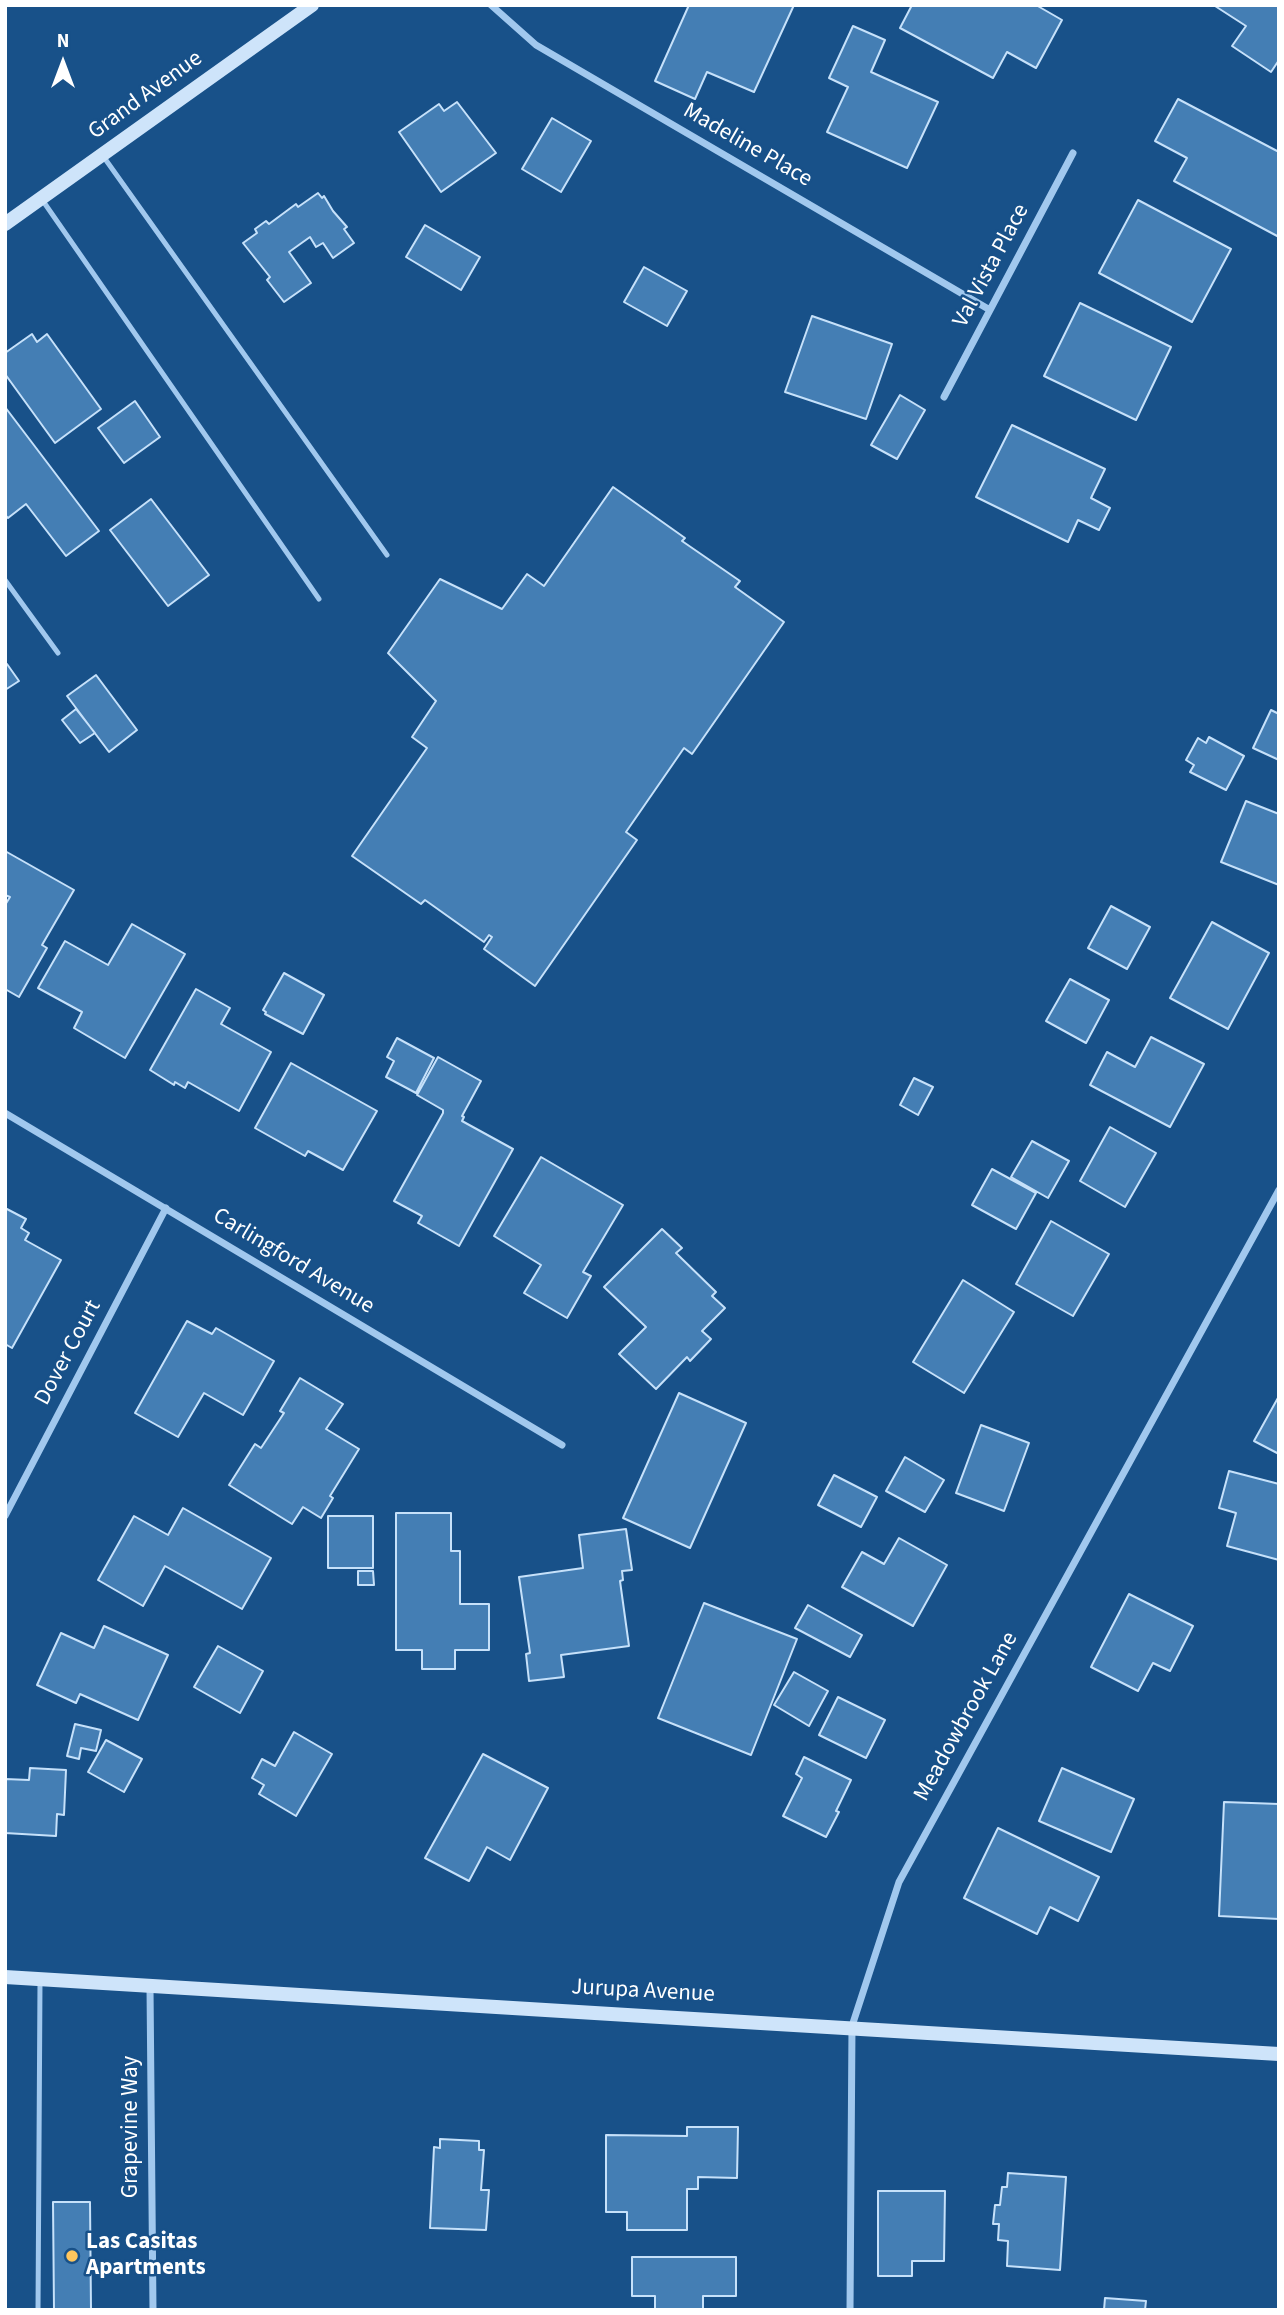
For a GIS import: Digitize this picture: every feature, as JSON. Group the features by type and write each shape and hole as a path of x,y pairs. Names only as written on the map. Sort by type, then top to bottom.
{"main road":[{"name":"Grand Avenue","path":"5,224 312,5"},
{"name":"Jurupa Avenue","path":"5,1976 150,1987 852,2026 1279,2054"}],"street":[{"name":"Madeline Place","path":"491,5 536,45 990,310"},
{"name":"Val Vista Place","path":"944,397 1073,153"},
{"name":"Carlingford Avenue","path":"5,1112 562,1446"},
{"name":"Meadowbrook Lane","path":"850,2310 852,2026 899,1882 1279,1190"},
{"name":"Dover Court","path":"5,1516 166,1208"},
{"name":"Grapevine Way","path":"150,1987 153,2310"}],"lane":[{"path":"103,155 387,555"},
{"path":"41,198 319,599"},
{"path":"5,580 58,653"},
{"path":"38,2310 40,1979"}],"building":[{"path":"689,5 794,5 754,92 707,72 695,99 655,81"},
{"path":"912,5 1036,5 1062,20 1036,68 1007,52 993,78 900,28"},
{"path":"1279,5 1279,60 1271,72 1232,46 1246,26 1215,6"},
{"path":"853,26 885,40 871,72 938,102 907,168 827,132 848,87 829,78"},
{"path":"1178,99 1279,152 1279,237 1174,181 1187,158 1155,141"},
{"path":"457,102 496,153 441,192 399,132 439,104 444,111"},
{"path":"552,118 591,141 561,192 522,169"},
{"path":"318,193 322,198 324,196 347,227 344,229 354,243 333,258 323,243 316,247 310,237 289,252 311,283 284,302 267,280 270,277 243,243 257,233 255,229 266,221 269,224 296,204 298,207"},
{"path":"1138,200 1231,249 1192,322 1099,273"},
{"path":"425,225 480,257 461,290 406,257"},
{"path":"644,267 687,291 667,326 624,302"},
{"path":"1080,303 1171,347 1136,420 1044,376"},
{"path":"812,316 892,344 866,419 785,392"},
{"path":"32,334 37,342 47,334 101,409 55,443 5,374 5,353"},
{"path":"900,395 925,410 897,459 871,445"},
{"path":"135,401 160,437 124,463 98,428"},
{"path":"5,407 99,531 66,556 26,504 8,518 5,515"},
{"path":"1012,425 1105,469 1091,498 1110,508 1099,530 1078,520 1068,542 976,497"},
{"path":"613,487 685,538 682,541 740,581 735,587 784,622 692,754 684,748 626,832 637,840 535,986 484,949 492,937 489,935 484,942 425,900 421,904 352,856 427,748 412,737 436,701 388,653 440,579 502,609 527,574 544,586"},
{"path":"151,499 209,575 168,606 110,530"},
{"path":"7,664 19,681 5,690 5,665"},
{"path":"96,675 137,730 109,752 67,696"},
{"path":"76,709 95,733 80,743 62,720"},
{"path":"1271,710 1279,714 1279,760 1253,748"},
{"path":"1209,737 1244,756 1226,790 1190,772 1194,765 1186,760 1198,738 1206,743"},
{"path":"1246,801 1279,814 1279,885 1221,862"},
{"path":"5,851 74,890 42,945 47,948 19,997 5,989 5,905 10,897 5,895"},
{"path":"1111,906 1150,927 1127,969 1088,948"},
{"path":"1212,922 1269,953 1228,1029 1170,998"},
{"path":"132,924 185,954 125,1058 74,1028 82,1012 38,988 65,941 108,965"},
{"path":"284,973 324,995 303,1034 265,1014 263,1010"},
{"path":"1070,979 1109,1000 1086,1043 1046,1021"},
{"path":"196,989 230,1008 221,1024 271,1052 239,1111 188,1082 185,1088 175,1082 174,1085 150,1070"},
{"path":"1151,1037 1204,1064 1170,1127 1090,1085 1107,1052 1135,1067"},
{"path":"397,1038 434,1058 416,1093 386,1077 394,1061 387,1057"},
{"path":"438,1057 481,1081 462,1116 462,1121 513,1149 459,1246 418,1223 422,1216 394,1201 443,1113 443,1110 417,1095"},
{"path":"291,1063 377,1111 343,1170 308,1151 305,1156 255,1128"},
{"path":"914,1078 933,1087 918,1115 900,1105"},
{"path":"1110,1127 1156,1153 1125,1207 1080,1181"},
{"path":"1032,1141 1069,1161 1048,1198 1011,1177"},
{"path":"541,1157 623,1205 583,1272 591,1276 567,1318 524,1293 541,1265 494,1236"},
{"path":"992,1169 1036,1193 1016,1229 972,1205"},
{"path":"5,1208 26,1219 21,1228 29,1233 25,1240 61,1260 12,1348 5,1344"},
{"path":"1051,1221 1109,1254 1073,1316 1016,1284"},
{"path":"662,1229 682,1248 676,1253 716,1292 712,1296 725,1308 702,1331 711,1339 690,1361 687,1357 656,1389 619,1354 646,1327 604,1287"},
{"path":"963,1280 1014,1312 964,1393 913,1362"},
{"path":"187,1321 212,1334 216,1328 274,1361 243,1415 204,1393 178,1437 135,1413"},
{"path":"300,1378 343,1404 326,1429 359,1449 330,1496 333,1498 321,1518 303,1507 292,1524 229,1485 255,1444 261,1448 284,1413 280,1411"},
{"path":"679,1393 746,1423 690,1548 623,1518"},
{"path":"1279,1396 1279,1454 1254,1441"},
{"path":"981,1425 1029,1443 1004,1511 956,1493"},
{"path":"905,1457 944,1480 925,1512 886,1491"},
{"path":"1229,1471 1279,1484 1279,1560 1227,1546 1236,1513 1219,1508"},
{"path":"834,1475 877,1497 861,1527 818,1505"},
{"path":"183,1508 271,1558 242,1609 165,1566 143,1606 98,1580 134,1516 168,1535"},
{"path":"396,1513 451,1513 451,1551 460,1551 460,1604 489,1604 489,1650 455,1650 455,1669 422,1669 422,1650 396,1650"},
{"path":"328,1516 373,1516 373,1568 328,1568"},
{"path":"626,1529 632,1570 622,1571 623,1580 620,1581 629,1646 561,1655 564,1677 529,1681 526,1654 530,1653 519,1577 583,1568 579,1535"},
{"path":"899,1538 947,1565 913,1626 842,1587 862,1552 884,1564"},
{"path":"358,1571 373,1571 374,1585 358,1585"},
{"path":"1129,1594 1193,1626 1170,1671 1153,1663 1138,1691 1091,1667"},
{"path":"704,1603 797,1639 751,1755 658,1718"},
{"path":"808,1605 862,1635 850,1657 795,1628"},
{"path":"104,1626 168,1655 138,1720 80,1694 76,1703 37,1685 61,1633 94,1648"},
{"path":"218,1646 263,1671 240,1713 194,1687"},
{"path":"794,1672 828,1691 809,1726 774,1705"},
{"path":"838,1697 885,1720 866,1758 819,1735"},
{"path":"75,1724 101,1730 96,1751 81,1748 79,1759 67,1756"},
{"path":"294,1732 332,1754 296,1816 259,1794 264,1785 252,1778 262,1759 275,1766"},
{"path":"106,1740 142,1759 124,1792 88,1772"},
{"path":"483,1754 548,1788 510,1860 487,1847 469,1881 425,1858"},
{"path":"804,1757 851,1780 826,1837 783,1816 802,1778 796,1774"},
{"path":"30,1768 66,1770 64,1815 57,1814 56,1836 5,1833 5,1779 29,1780"},
{"path":"1062,1768 1134,1799 1111,1852 1039,1821"},
{"path":"1224,1802 1279,1804 1279,1919 1219,1916"},
{"path":"998,1828 1099,1877 1078,1921 1050,1907 1037,1934 964,1898"},
{"path":"687,2127 738,2127 737,2178 698,2177 698,2189 687,2189 687,2230 627,2230 627,2212 606,2212 606,2135 687,2136"},
{"path":"440,2139 479,2141 479,2150 484,2150 481,2190 489,2190 486,2230 430,2228 434,2147 440,2148"},
{"path":"1008,2173 1066,2177 1060,2270 1007,2266 1008,2241 998,2240 999,2224 993,2224 995,2205 1000,2205 1002,2187 1007,2187"},
{"path":"878,2191 945,2191 944,2261 912,2261 912,2276 878,2276"},
{"name":"Las Casitas Apartments","path":"53,2202 90,2202 91,2310 54,2310"},
{"path":"632,2257 736,2257 736,2296 703,2296 703,2310 655,2310 655,2296 632,2296"},
{"path":"1105,2298 1146,2301 1145,2310 1104,2310"}],"place":[{"name":"Las Casitas Apartments","path":"72,2256"}]}
